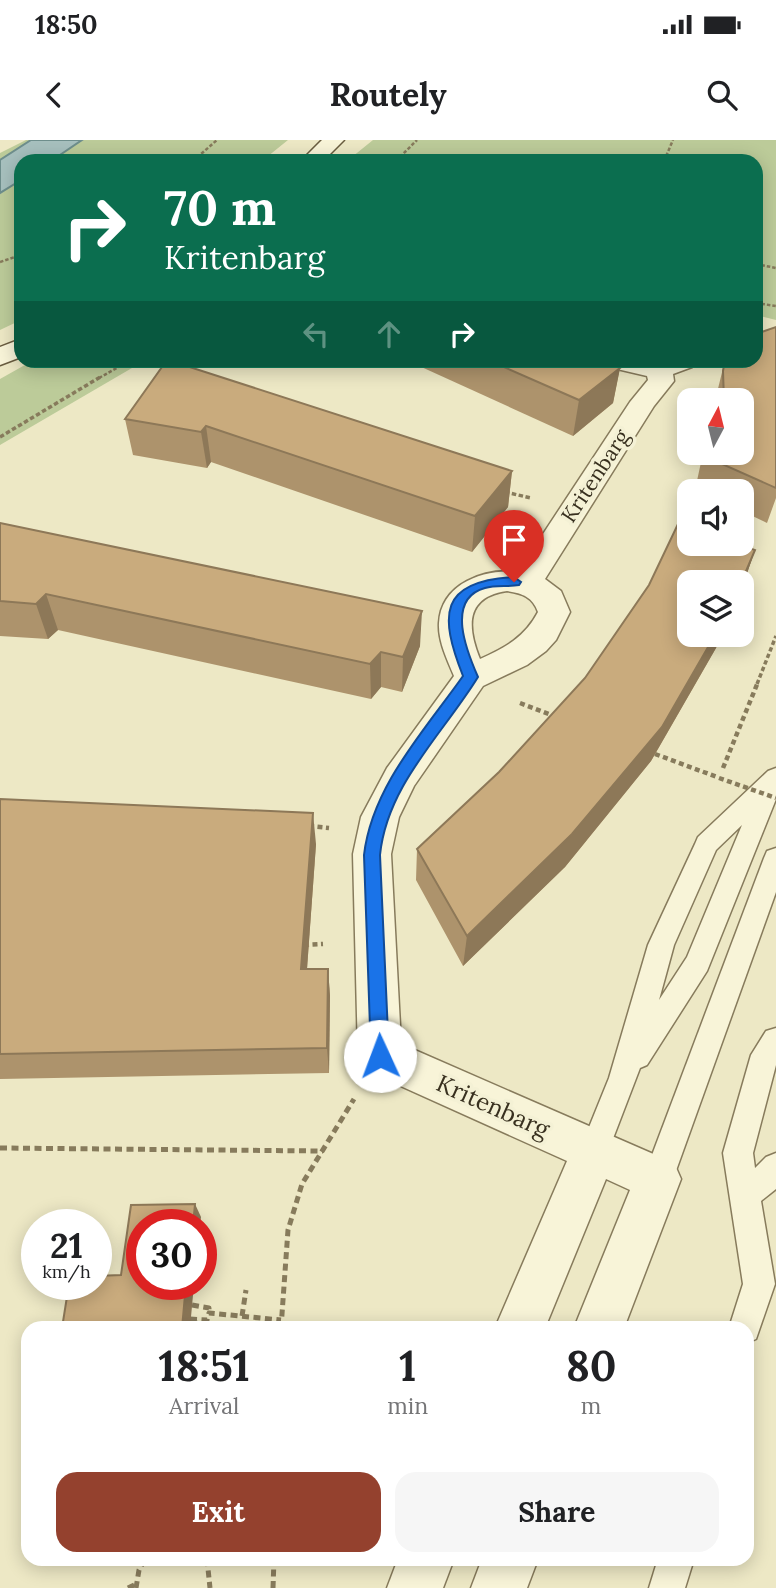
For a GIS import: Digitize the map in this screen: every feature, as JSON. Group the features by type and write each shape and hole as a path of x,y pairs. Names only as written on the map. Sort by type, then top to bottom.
{"street":[{"path":"319,154 334,140"},
{"name":"Kritenbarg","path":"526,584 643,402 670,368"},
{"path":"380,1056 372,855 374,834 380,817 400,778 471,677 515,657 534,643 552,620 553,605 549,598 526,584 486,583 467,592 455,617 458,645 471,677"},
{"name":"Kritenbarg","path":"380,1056 658,1179"},
{"path":"523,1321 594,1152"},
{"path":"602,1321 658,1179"},
{"path":"415,1588 423,1566"},
{"path":"499,1588 507,1566"}],"lane":[{"path":"623,1078 698,963 774,786"},
{"path":"594,1152 623,1078 661,945 707,844 774,786"},
{"path":"658,1179 776,858"},
{"path":"748,1321 767,1276 745,1195 738,1153 765,1055 776,1040"},
{"path":"745,1195 775,1171 776,1167"},
{"path":"667,1588 674,1566"}],"path":[{"path":"201,154 217,140"},
{"path":"403,154 417,140"},
{"path":"0,437 117,368"},
{"path":"495,488 572,509"},
{"path":"719,778 776,636"},
{"path":"522,704 559,718"},
{"path":"655,754 719,778 774,786"},
{"path":"301,825 374,834"},
{"path":"294,945 376,943"},
{"path":"209,1313 281,1320 288,1230 302,1184 380,1056"},
{"path":"0,1148 323,1151"},
{"path":"242,1316 246,1290"},
{"path":"190,1319 208,1320 209,1308 192,1306"},
{"path":"128,1588 136,1586 143,1566"},
{"path":"208,1566 210,1588"},
{"path":"273,1588 274,1566"}],"green space":[{"path":"26,140 288,140 271,154 14,154 14,323 0,330 0,153"},
{"path":"373,140 776,140 776,320 763,317 763,154 356,154"},
{"path":"20,368 132,368 0,445 0,379"}],"water":[{"path":"31,140 82,140 61,154 14,154 14,184 0,193 0,160"}],"building":[{"path":"776,327 776,488 726,466 754,466 754,388 724,388 724,368 763,368 763,332"},
{"path":"161,368 192,368 512,471 475,516 206,426 201,432 125,419"},
{"path":"506,368 620,368 579,400"},
{"path":"0,523 422,611 403,657 381,652 370,664 46,594 36,604 0,601"},
{"path":"677,526 677,556 752,556 747,570 677,570 677,647 708,647 662,727 572,834 467,936 417,849 499,772 585,678 649,585"},
{"path":"0,799 313,813 301,969 328,969 327,1048 0,1054"},
{"path":"195,1204 195,1209 130,1209 131,1205"},
{"path":"126,1240 126,1300 185,1300 183,1321 63,1321 66,1300 112,1300 112,1275 121,1275"}],"route":[{"path":"380,1056 372,855 374,834 400,778 471,677 458,645 455,617 460,603 467,592 476,586 514,582"}]}
